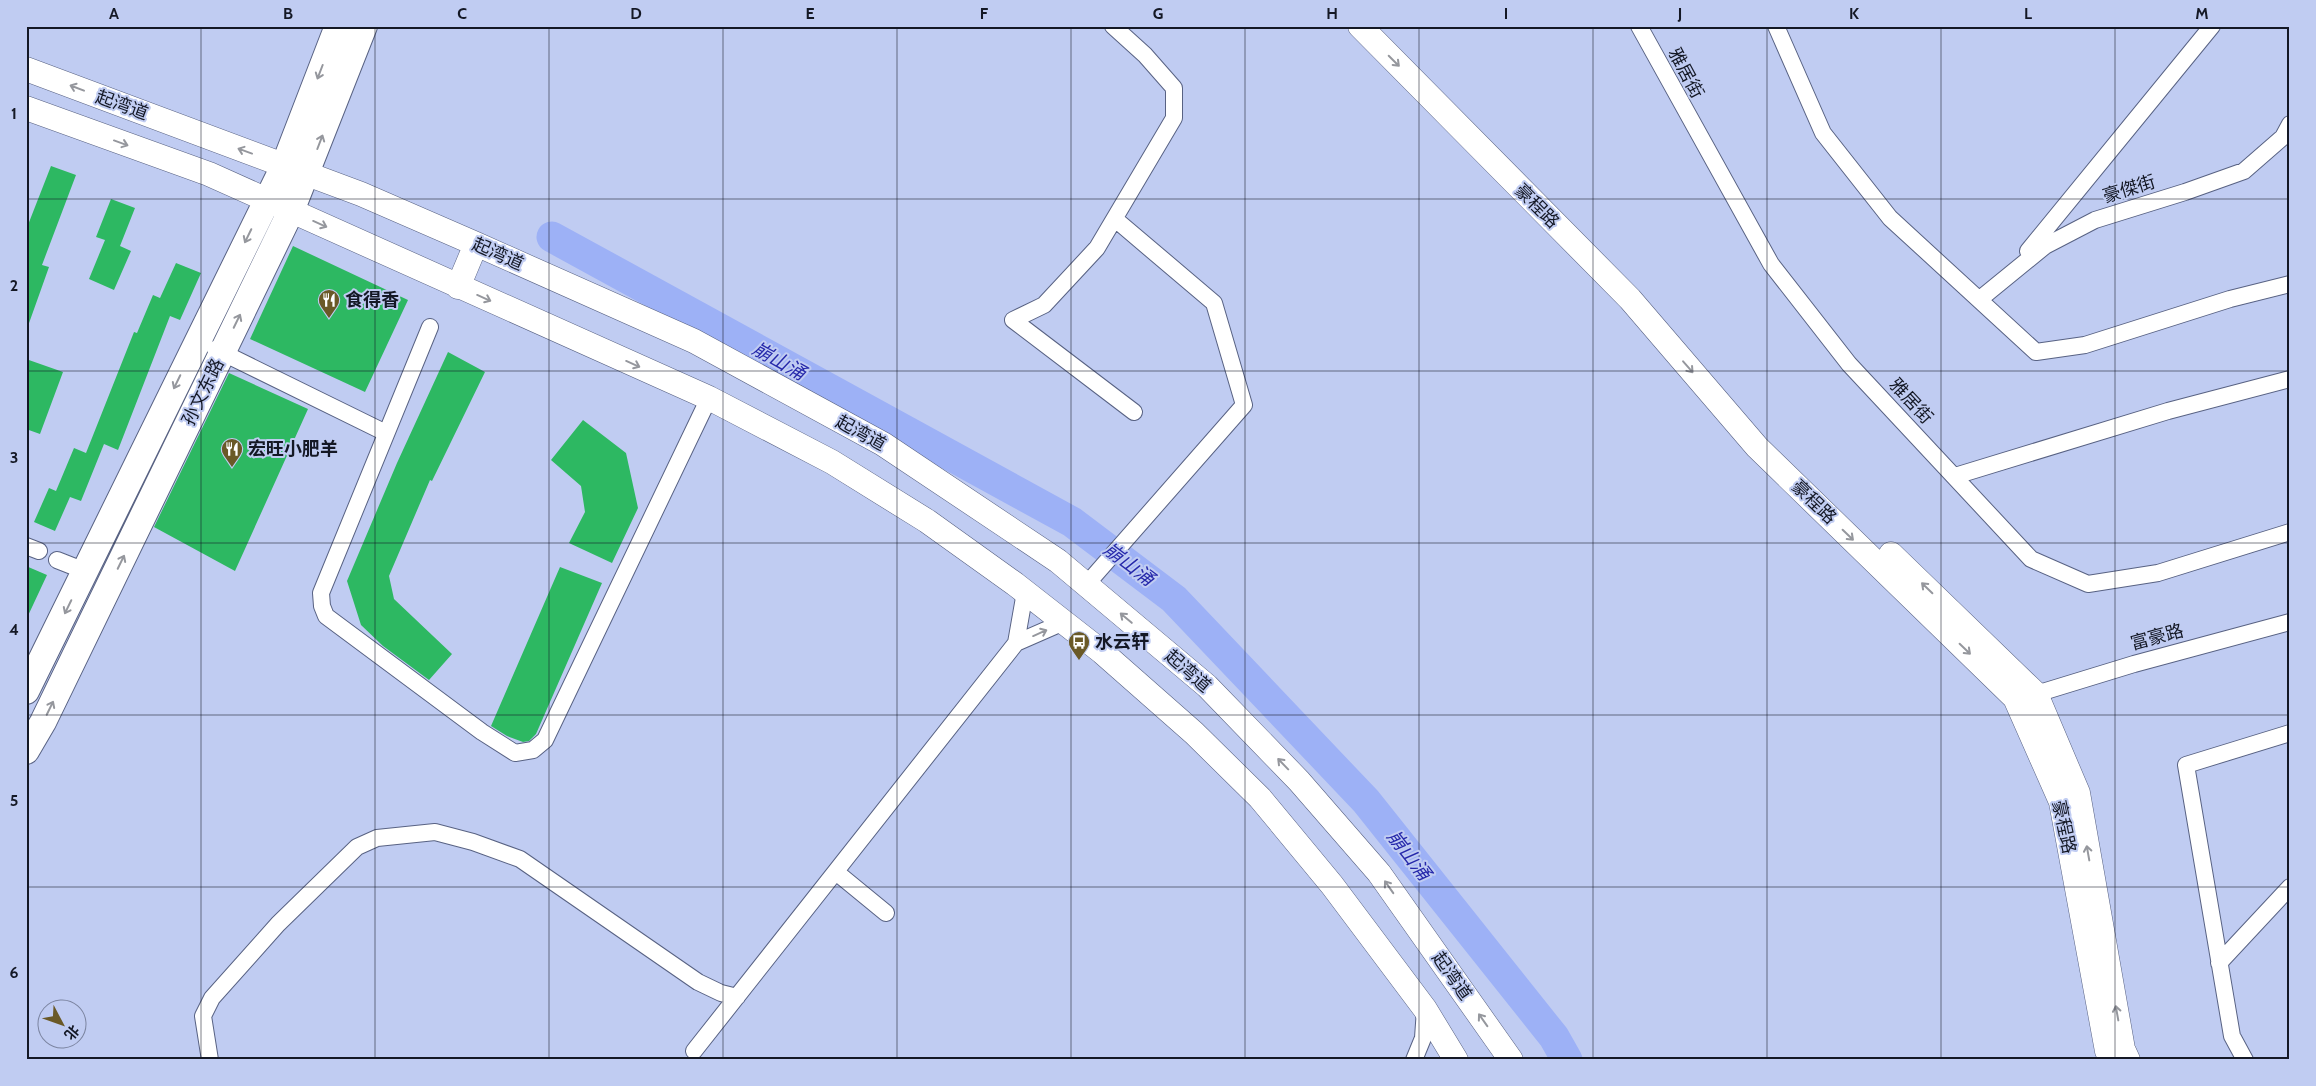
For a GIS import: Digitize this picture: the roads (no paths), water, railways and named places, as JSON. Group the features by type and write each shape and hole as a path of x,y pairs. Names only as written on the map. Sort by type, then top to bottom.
{"main road":[{"name":"孙文东路","path":"26,751 42,722 291,211 295,170 338,26"},
{"name":"孙文东路","path":"26,691 266,200 295,170 364,26"},
{"name":"豪程路","path":"1360,26 1630,299 1757,447 2015,698 2061,802 2106,1050 2111,1060"},
{"name":"豪程路","path":"1382,26 1648,297 1775,442 2036,694 2078,793 2123,1049 2128,1060"},
{"name":"起湾道","path":"26,69 361,194 694,341 883,444 1058,561 1094,576 1207,686 1299,781 1379,873 1511,1060"},
{"path":"90,131 102,98"},
{"name":"起湾道","path":"26,108 209,174 709,398 832,462 927,521 1064,622 1194,733 1260,798 1332,885 1425,1009 1456,1060"},
{"path":"458,287 476,244"}],"street":[{"path":"1113,26 1145,55 1174,88 1174,118 1097,248 1044,305 1013,320 1134,412"},
{"name":"雅居街","path":"1639,26 1771,264 1849,364 2032,559 2088,584 2158,573 2290,532"},
{"path":"1776,26 1823,133 1890,218 2036,352 2085,345 2230,299 2290,284"},
{"path":"2008,275 2212,26"},
{"name":"豪傑街","path":"1980,299 2045,246 2095,220 2185,192 2244,171 2283,137 2290,124"},
{"path":"1094,576 1244,405 1214,304 1114,219"},
{"path":"430,327 321,592 322,606 326,616 482,732 516,753 533,750 545,740 709,398"},
{"path":"197,341 386,434"},
{"path":"1955,476 2168,411 2290,379"},
{"path":"57,560 86,571"},
{"path":"694,1051 1016,643 1025,592"},
{"path":"1016,643 1064,622"},
{"name":"富豪路","path":"2036,694 2134,664 2290,622"},
{"path":"2245,1060 2232,1036 2186,765 2290,733"},
{"path":"210,1060 203,1016 212,998 278,924 357,848 377,838 435,832 473,842 520,859 698,982 721,993 737,997"},
{"path":"836,872 886,913"},
{"path":"2219,963 2290,888"},
{"path":"1414,1060 1423,1038 1425,1009"}],"waterway":[{"name":"崩山涌","path":"552,237 1072,522 1174,599 1366,801 1554,1037 1567,1060"}],"place":[{"name":"食得香","path":"329,319"},
{"name":"宏旺小肥羊","path":"232,468"},
{"name":"水云轩","path":"1079,661"}]}
